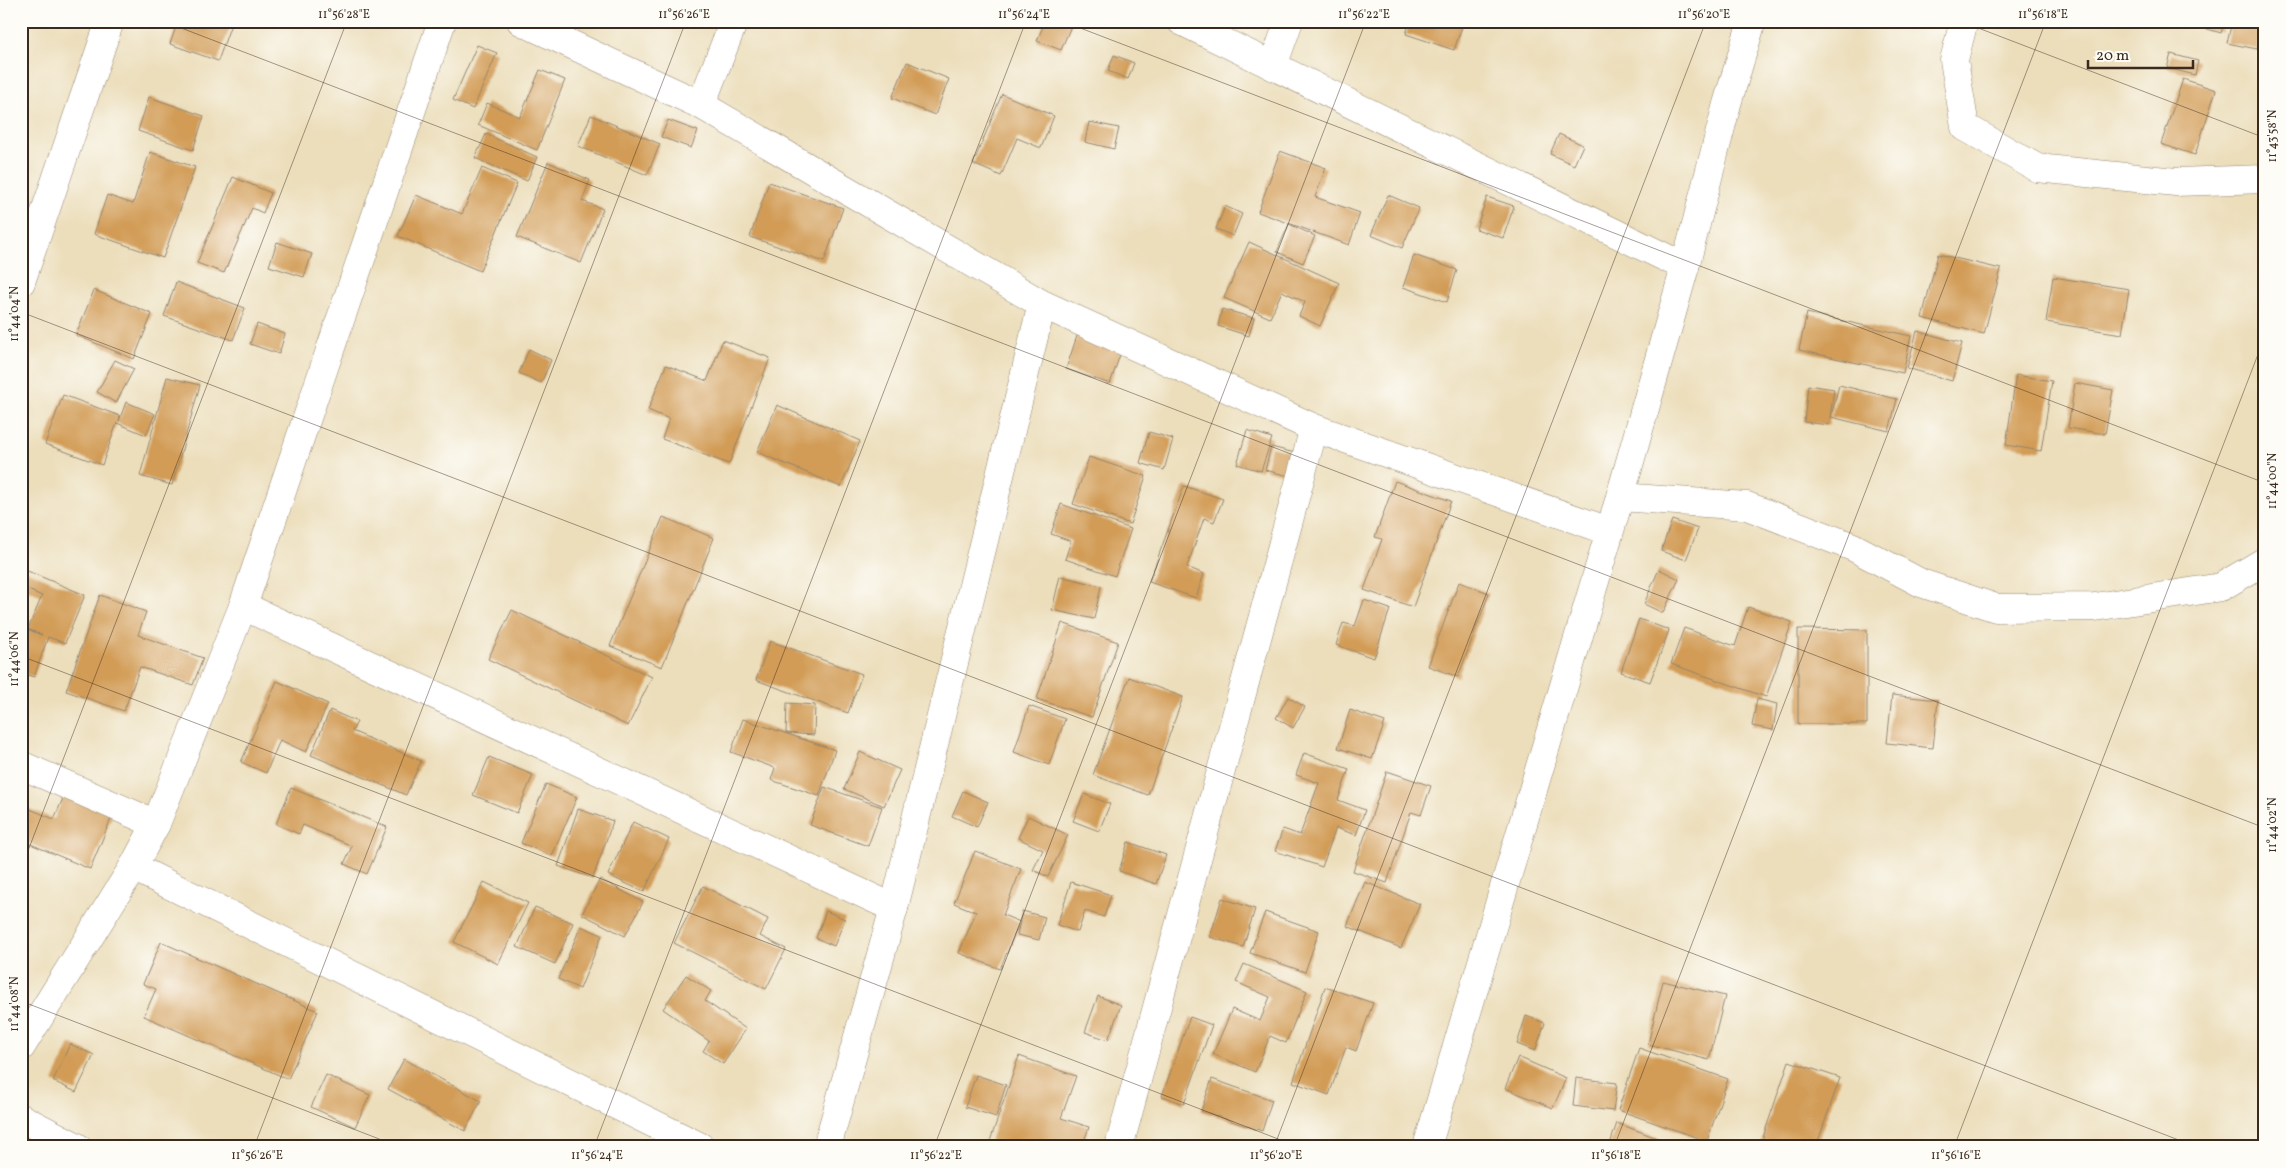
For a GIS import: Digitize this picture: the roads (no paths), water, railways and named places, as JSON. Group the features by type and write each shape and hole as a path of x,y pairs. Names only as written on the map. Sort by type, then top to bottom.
{"street":[{"path":"21,282 110,21"},
{"path":"21,1047 132,867 156,824 243,606 442,21"},
{"path":"521,21 701,105 1042,304 1314,428 1609,531"},
{"path":"701,105 734,21"},
{"path":"1181,21 1686,267"},
{"path":"1273,66 1289,21"},
{"path":"1427,1147 1620,497 1686,267 1727,104 1752,21"},
{"path":"1964,21 1954,60 1964,127 2038,168 2176,182 2265,179"},
{"path":"827,1147 894,908 1042,304"},
{"path":"1119,1147 1314,428"},
{"path":"1620,497 1747,506 1853,547 1921,584 1996,608 2095,607 2221,587 2265,561"},
{"path":"243,606 894,908"},
{"path":"21,765 156,824"},
{"path":"132,867 701,1147"},
{"path":"21,1118 78,1147"}]}
